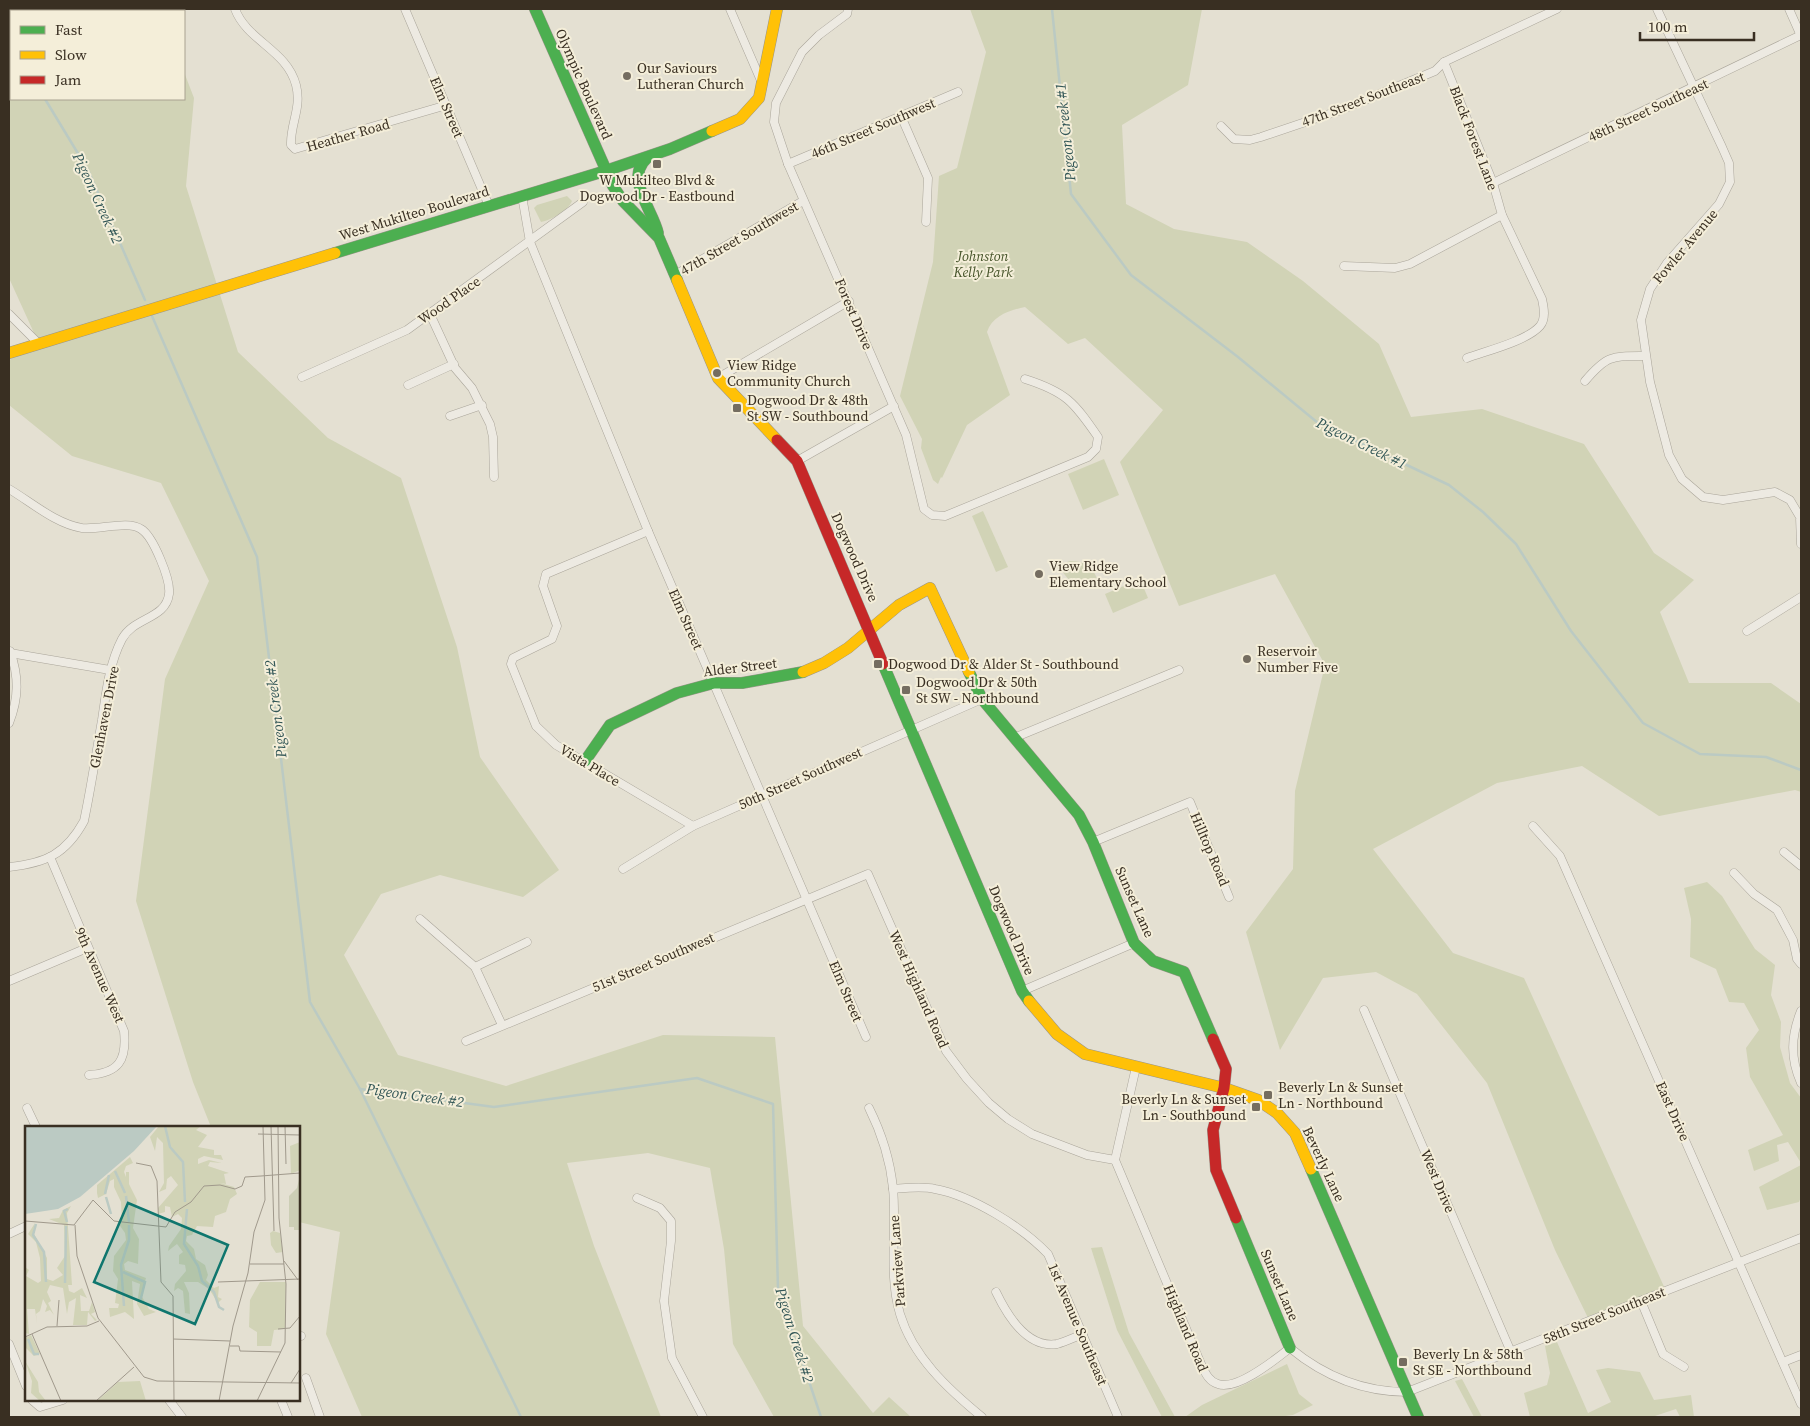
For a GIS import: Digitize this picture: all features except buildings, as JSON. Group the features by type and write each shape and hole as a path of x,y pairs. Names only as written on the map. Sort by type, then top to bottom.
{"street":[{"name":"Heather Road","path":"235,9 249,30 275,51 290,68 296,84 299,102 290,138 291,145 295,149 447,106"},
{"name":"Elm Street","path":"405,9 489,206"},
{"name":"Olympic Boulevard","path":"535,9 605,171"},
{"path":"730,9 762,83"},
{"name":"West Mukilteo Boulevard","path":"9,354 605,171 740,119 759,98 777,9"},
{"name":"Forest Drive","path":"848,9 847,14 819,35 802,52 776,103 774,122 788,164 906,435 924,509 932,515 946,516 1088,457 1096,449 1098,437 1070,401 1054,388 1025,379"},
{"name":"47th Street Southeast","path":"1221,126 1234,139 1250,140 1338,111 1435,71 1444,62 1557,9"},
{"name":"Fowler Avenue","path":"1657,9 1729,163 1730,182 1719,204 1667,263 1650,289 1641,320 1645,356 1669,455 1682,479 1703,497 1723,500 1775,492 1790,500 1800,518 1801,544"},
{"path":"1789,9 1801,35"},
{"name":"48th Street Southeast","path":"1493,183 1695,88 1801,35"},
{"name":"Black Forest Lane","path":"1444,62 1493,183 1502,215 1542,299 1544,313 1541,325 1529,334 1467,358"},
{"name":"46th Street Southwest","path":"788,164 958,92"},
{"path":"901,116 928,178 926,222"},
{"path":"648,156 639,166 636,175 657,224 659,238"},
{"name":"Dogwood Drive","path":"605,171 623,202 650,225 659,238 718,378 797,461 870,628 1022,991"},
{"name":"Elm Street","path":"522,196 530,242 648,531 866,1037"},
{"name":"47th Street Southwest","path":"675,275 804,201"},
{"name":"Wood Place","path":"302,377 407,330 583,202"},
{"path":"1344,266 1394,268 1410,264 1502,215"},
{"path":"718,378 849,301"},
{"path":"9,314 39,344"},
{"path":"430,314 454,364 482,405 493,437 494,477"},
{"path":"1585,381 1598,365 1615,356 1645,356"},
{"path":"408,385 454,364"},
{"path":"450,416 482,405"},
{"path":"797,461 894,406"},
{"name":"Glenhaven Drive","path":"9,489 65,524 82,528 107,529 130,524 143,530 153,542 170,593 165,607 153,616 132,625 122,639 110,670 84,821 74,839 50,857 28,865 9,866"},
{"name":"Vista Place","path":"648,531 546,574 543,586 557,626 552,639 512,658 511,664 536,726 556,745 693,826"},
{"name":"Alder Street","path":"585,761 610,725 677,693 714,683 742,683 798,674 824,663 848,648 899,605 930,588"},
{"name":"Sunset Lane","path":"930,588 982,699 1016,737 1079,815 1093,842 1134,943 1153,962 1184,972 1226,1069 1224,1088 1213,1130 1216,1170 1290,1348"},
{"path":"1747,631 1801,597"},
{"path":"9,722 18,691 16,670 10,651 110,670"},
{"path":"1016,737 1179,670"},
{"name":"50th Street Southwest","path":"623,868 693,826 982,699"},
{"name":"Hilltop Road","path":"1093,842 1190,802 1230,896"},
{"name":"East Drive","path":"1533,826 1560,856 1801,1404"},
{"path":"1784,852 1801,866"},
{"name":"9th Avenue West","path":"50,857 87,948 124,1031 126,1048 122,1060 114,1068 102,1074 89,1075"},
{"path":"1734,872 1754,894 1776,910 1793,940 1797,959 1801,964"},
{"name":"West Highland Road","path":"840,884 868,874 946,1050 989,1103 1008,1119 1047,1141 1087,1155 1115,1160"},
{"name":"51st Street Southwest","path":"466,1042 502,1025 840,884"},
{"path":"420,919 475,967 502,1025"},
{"path":"475,967 527,942"},
{"path":"1022,991 1134,943"},
{"path":"9,981 87,948"},
{"name":"Beverly Lane","path":"1022,991 1046,1025 1067,1043 1085,1054 1224,1088 1258,1100 1277,1113 1295,1133 1418,1417"},
{"name":"West Drive","path":"1364,1010 1511,1352"},
{"path":"1801,1011 1793,1035 1792,1053 1801,1082"},
{"path":"1115,1160 1136,1067"},
{"path":"27,1108 36,1126"},
{"name":"Parkview Lane","path":"869,1108 881,1132 888,1157 893,1189 894,1274 900,1313 914,1344 934,1374 982,1417"},
{"name":"Highland Road","path":"1115,1160 1209,1379 1219,1385 1234,1383 1266,1366 1290,1348"},
{"name":"1st Avenue Southeast","path":"893,1189 934,1188 959,1195 1032,1238 1048,1254 1118,1417"},
{"path":"637,1198 660,1208 670,1221 671,1241 664,1301 672,1358 702,1417"},
{"path":"9,1234 25,1226"},
{"name":"58th Street Southeast","path":"1406,1392 1801,1238"},
{"path":"996,1292 1006,1314 1022,1331 1039,1342 1057,1344 1082,1334"},
{"path":"1641,1301 1663,1354 1684,1367"},
{"path":"9,1344 12,1362 25,1384"},
{"path":"1290,1348 1310,1364 1355,1386 1381,1392 1406,1392"},
{"path":"1783,1362 1801,1355"},
{"path":"306,1378 320,1417"},
{"path":"33,1401 40,1407 60,1401"},
{"path":"170,1401 182,1417"},
{"path":"281,1401 288,1417"}],"green space":[{"path":"9,9 158,9 10,10 10,100 185,100 185,75 194,98 186,186 238,352 328,438 401,478 457,647 480,757 559,870 523,897 440,875 381,894 344,955 398,1055 506,1086 663,1035 775,1037 803,1326 873,1413 889,1397 911,1417 774,1417 733,1344 724,1249 710,1168 648,1153 567,1163 594,1246 661,1417 362,1417 326,1334 340,1232 300,1222 300,1126 211,1126 193,1082 136,901 165,679 209,581 161,483 72,456 9,405 9,360 39,344 9,278"},
{"name":"Johnston Kelly Park","path":"970,9 1202,9 1188,85 1122,125 1126,204 1174,229 1247,242 1303,281 1379,344 1411,417 1482,409 1584,444 1654,553 1694,580 1660,612 1689,683 1771,683 1801,704 1801,792 1795,790 1659,816 1582,766 1497,783 1373,849 1453,953 1524,978 1666,1291 1590,1322 1555,1250 1487,1083 1417,994 1376,972 1323,978 1280,1050 1246,932 1293,869 1295,791 1325,665 1275,574 1179,606 1120,462 1163,410 1085,338 1068,344 1025,307 1013,310 997,318 989,326 987,332 1010,395 967,425 942,478 938,484 933,480 921,448 922,439 900,396 933,262 939,176 957,168 986,52"},
{"path":"567,196 572,201 563,212 541,222 534,208 537,205"},
{"path":"1104,459 1119,495 1083,510 1068,474"},
{"path":"983,511 1008,567 996,572 972,516"},
{"path":"1070,561 1086,564 1090,567 1100,584 1086,587 1075,585 1071,582 1058,565"},
{"path":"1140,579 1148,598 1113,613 1105,594"},
{"path":"1707,882 1722,896 1755,949 1775,965 1771,995 1781,1022 1780,1047 1790,1083 1801,1098 1801,1163 1788,1142 1777,1145 1779,1161 1754,1171 1748,1150 1783,1135 1750,1077 1746,1048 1759,1030 1744,1003 1729,1002 1716,969 1690,957 1691,919 1684,888"},
{"path":"1801,1165 1801,1197 1799,1202 1767,1210 1759,1187"},
{"path":"1102,1247 1129,1333 1175,1417 1162,1417 1117,1330 1091,1248"},
{"path":"1557,1342 1588,1413 1611,1402 1596,1370 1608,1368 1640,1372 1654,1400 1691,1395 1694,1417 1680,1417 1676,1409 1652,1417 1530,1417 1524,1393 1547,1385 1550,1373 1545,1346"},
{"path":"1287,1364 1299,1394 1313,1405 1293,1415 1278,1417 1185,1417 1202,1405"},
{"path":"1462,1379 1482,1417 1474,1417 1455,1381"}],"waterway":[{"name":"Pigeon Creek #1","path":"1052,9 1071,194 1131,275 1238,357 1318,423 1449,485 1483,512 1516,544 1571,631 1643,723 1700,754 1766,757 1801,770"},
{"name":"Pigeon Creek #2","path":"46,100 88,170 145,300"},
{"name":"Pigeon Creek #2","path":"152,316 257,557 310,1002 360,1089 521,1417"},
{"name":"Pigeon Creek #2","path":"360,1089 494,1107 697,1078 773,1104 778,1289 821,1417"}],"traffic: fast":[{"path":"535,9 613,186 623,201 659,238 677,280"},
{"path":"335,253 605,171 670,149 712,131"},
{"path":"647,158 641,166 638,175 639,184 658,233"},
{"path":"883,664 1022,991 1029,1001"},
{"path":"585,761 610,725 677,693 714,683 742,683 803,672"},
{"path":"969,672 982,699 1079,815 1093,842 1134,943 1153,961 1184,972 1213,1039"},
{"path":"1311,1169 1418,1417"},
{"path":"1236,1218 1290,1348"}],"traffic: slow":[{"path":"712,131 740,119 759,98 777,9"},
{"path":"9,353 335,253"},
{"path":"677,280 718,378 777,440"},
{"path":"803,672 824,663 848,648 899,605 930,588 969,672"},
{"path":"1029,1001 1057,1034 1085,1054 1224,1088 1258,1100 1277,1113 1295,1133 1311,1169"}],"traffic: jam":[{"path":"777,440 797,461 883,664"},
{"path":"1213,1039 1226,1069 1224,1088 1213,1130 1216,1170 1236,1218"}],"place":[{"name":"Our Saviours Lutheran Church","path":"627,76"},
{"name":"W Mukilteo Blvd & Dogwood Dr - Eastbound","path":"657,164"},
{"name":"View Ridge Community Church","path":"717,373"},
{"name":"Dogwood Dr & 48th St SW - Southbound","path":"737,408"},
{"name":"View Ridge Elementary School","path":"1039,574"},
{"name":"Reservoir Number Five","path":"1247,659"},
{"name":"Dogwood Dr & Alder St - Southbound","path":"878,664"},
{"name":"Dogwood Dr & 50th St SW - Northbound","path":"906,690"},
{"name":"Beverly Ln & Sunset Ln - Northbound","path":"1268,1095"},
{"name":"Beverly Ln & Sunset Ln - Southbound","path":"1256,1107"},
{"name":"Beverly Ln & 58th St SE - Northbound","path":"1403,1362"}]}
